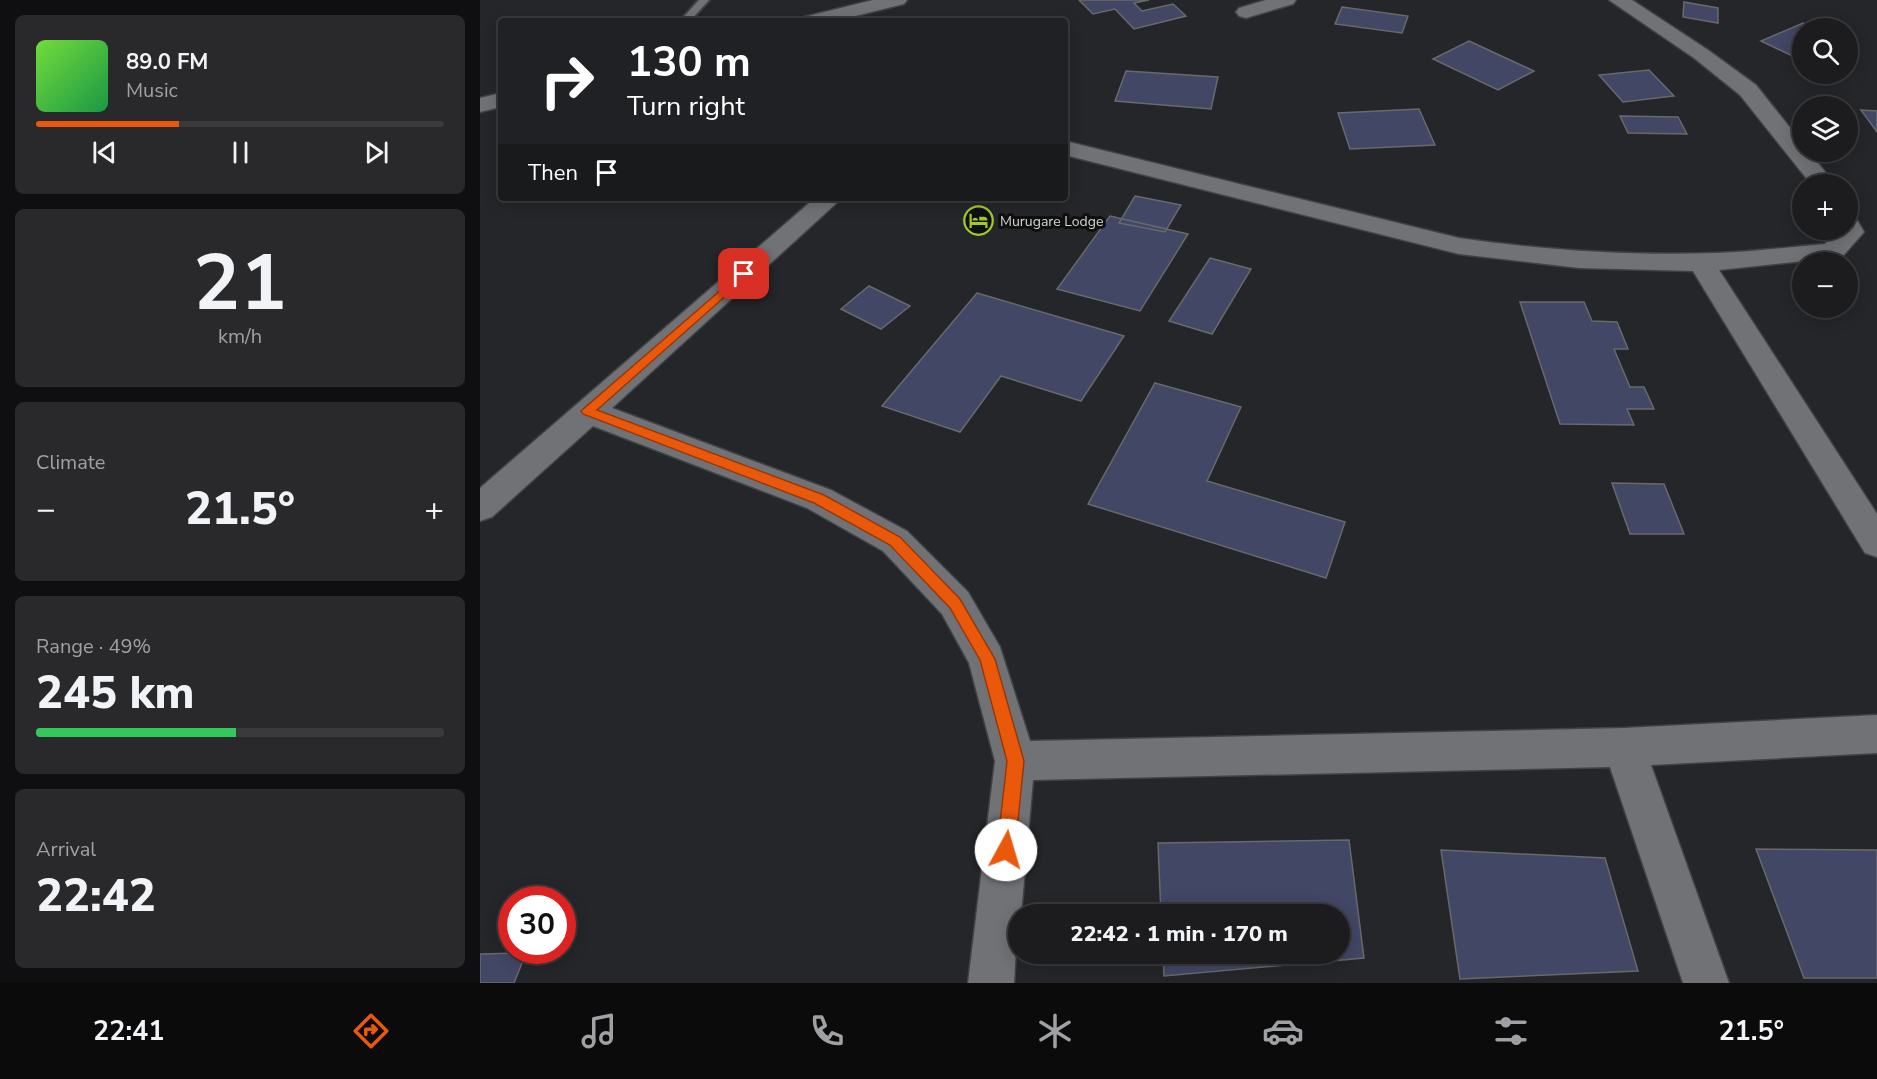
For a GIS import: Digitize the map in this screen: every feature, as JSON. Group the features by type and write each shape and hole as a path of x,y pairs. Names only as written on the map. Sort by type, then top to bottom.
{"street":[{"path":"846,17 897,0"},
{"path":"1246,12 1286,0"},
{"path":"1618,0 1701,54 1748,90 1815,174"},
{"path":"480,105 498,101"},
{"path":"1068,149 1459,246 1552,257 1701,262 1833,251 1843,240"},
{"path":"480,508 827,201"},
{"path":"1701,262 1877,543"},
{"path":"587,411 819,499 895,541 955,603 987,659 1015,761 992,983"},
{"path":"1015,761 1624,747 1877,734"},
{"path":"1624,747 1706,983"}],"lane":[{"path":"688,18 704,0"}],"building":[{"path":"1079,0 1149,0 1134,3 1142,11 1173,4 1186,16 1134,29 1115,9 1093,14"},
{"path":"1684,2 1718,8 1718,23 1683,17"},
{"path":"1342,7 1408,16 1402,33 1335,24"},
{"path":"1792,28 1792,56 1761,41"},
{"path":"1469,41 1534,71 1498,90 1433,59"},
{"path":"1649,70 1674,96 1623,102 1599,75"},
{"path":"1126,71 1218,77 1211,109 1115,101"},
{"path":"1419,109 1435,145 1350,149 1338,113"},
{"path":"1861,110 1877,111 1877,132"},
{"path":"1620,116 1678,117 1687,134 1628,133"},
{"path":"1135,196 1181,205 1165,232 1119,223"},
{"path":"1110,216 1188,234 1140,311 1057,289"},
{"path":"1210,258 1251,269 1212,334 1169,321"},
{"path":"869,286 910,306 881,329 841,309"},
{"path":"977,293 1124,336 1081,401 1001,376 960,432 882,406"},
{"path":"1520,302 1584,302 1592,321 1617,322 1628,349 1614,349 1630,387 1644,387 1654,409 1627,409 1634,425 1560,424"},
{"path":"1155,383 1241,407 1207,481 1345,522 1326,578 1088,504"},
{"path":"1612,483 1664,484 1684,534 1630,534"},
{"path":"1349,840 1364,958 1350,959 1350,904 1161,904 1158,843"},
{"path":"1756,849 1877,850 1877,978 1804,978"},
{"path":"1441,850 1605,858 1638,971 1460,979"},
{"path":"480,954 498,954 498,964 522,964 514,983 480,983"},
{"path":"1163,964 1297,964 1164,976"}],"place":[{"name":"Murugare Lodge","path":"979,221"}],"route":[{"path":"744,274 587,411 819,499 895,541 955,603 987,659 1015,761 1006,850"}]}
